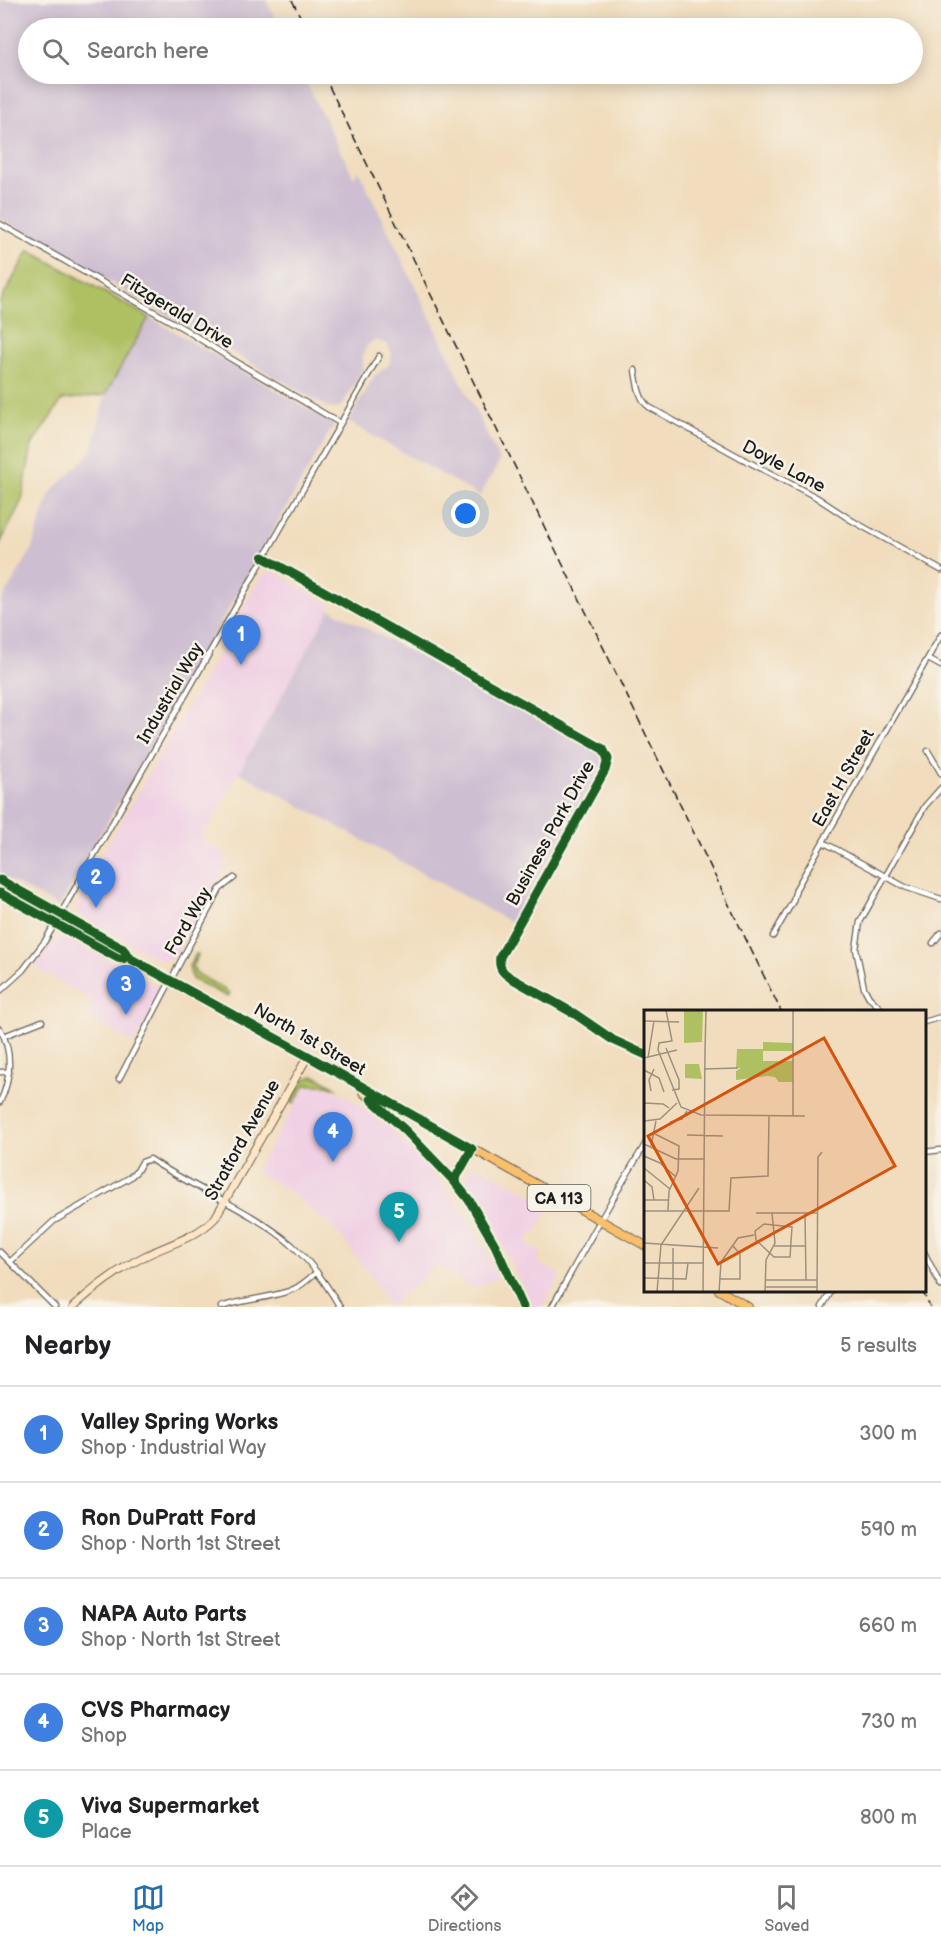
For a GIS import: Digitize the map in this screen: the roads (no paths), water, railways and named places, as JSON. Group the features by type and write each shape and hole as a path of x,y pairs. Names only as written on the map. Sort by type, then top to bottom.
{"main road":[{"name":"North 1st Street","path":"0,880 58,919"},
{"name":"North 1st Street","path":"0,893 123,949 132,959 644,1245"},
{"path":"356,1084 454,1181"},
{"path":"722,1292 748,1307"}],"street":[{"name":"Fitzgerald Drive","path":"0,224 186,330 340,423"},
{"name":"Industrial Way","path":"0,991 34,958 58,919 379,356"},
{"name":"Doyle Lane","path":"635,370 642,398 649,407 816,497 851,520 941,570"},
{"name":"Business Park Drive","path":"263,557 603,749 608,759 605,770 500,957 500,966 513,980 575,1014 613,1040 644,1055"},
{"name":"East H Street","path":"773,936 793,901 796,889 941,635"},
{"path":"928,659 941,666"},
{"path":"928,751 941,773"},
{"path":"882,1010 869,997 864,988 856,949 860,922 925,806 941,788"},
{"path":"823,842 904,887 941,899"},
{"name":"Ford Way","path":"119,1079 220,889 234,878"},
{"path":"933,943 941,933"},
{"path":"926,1021 941,1017"},
{"path":"4,1036 42,1021"},
{"path":"0,1029 4,1036 9,1060 9,1072 0,1102"},
{"name":"Stratford Avenue","path":"73,1307 130,1264 203,1229 215,1218 308,1056"},
{"path":"0,1071 9,1072"},
{"path":"552,1305 644,1145"},
{"path":"472,1149 454,1181 486,1227 524,1306"},
{"path":"926,1152 941,1150"},
{"path":"11,1261 54,1221 129,1178 142,1162 150,1159 226,1202 272,1230 293,1246 317,1272 340,1307"},
{"path":"0,1252 55,1307"},
{"path":"926,1256 941,1286"},
{"path":"221,1307 241,1300 284,1293 296,1288 317,1272"},
{"path":"822,1307 831,1292"}],"railway":[{"path":"292,0 301,18"},
{"path":"328,84 781,1010"},
{"path":"923,1292 930,1307"}],"place":[{"name":"Valley Spring Works","path":"241,665"},
{"name":"Ron DuPratt Ford","path":"96,908"},
{"name":"NAPA Auto Parts","path":"126,1015"},
{"name":"CVS Pharmacy","path":"333,1162"},
{"name":"Viva Supermarket","path":"399,1242"}]}
